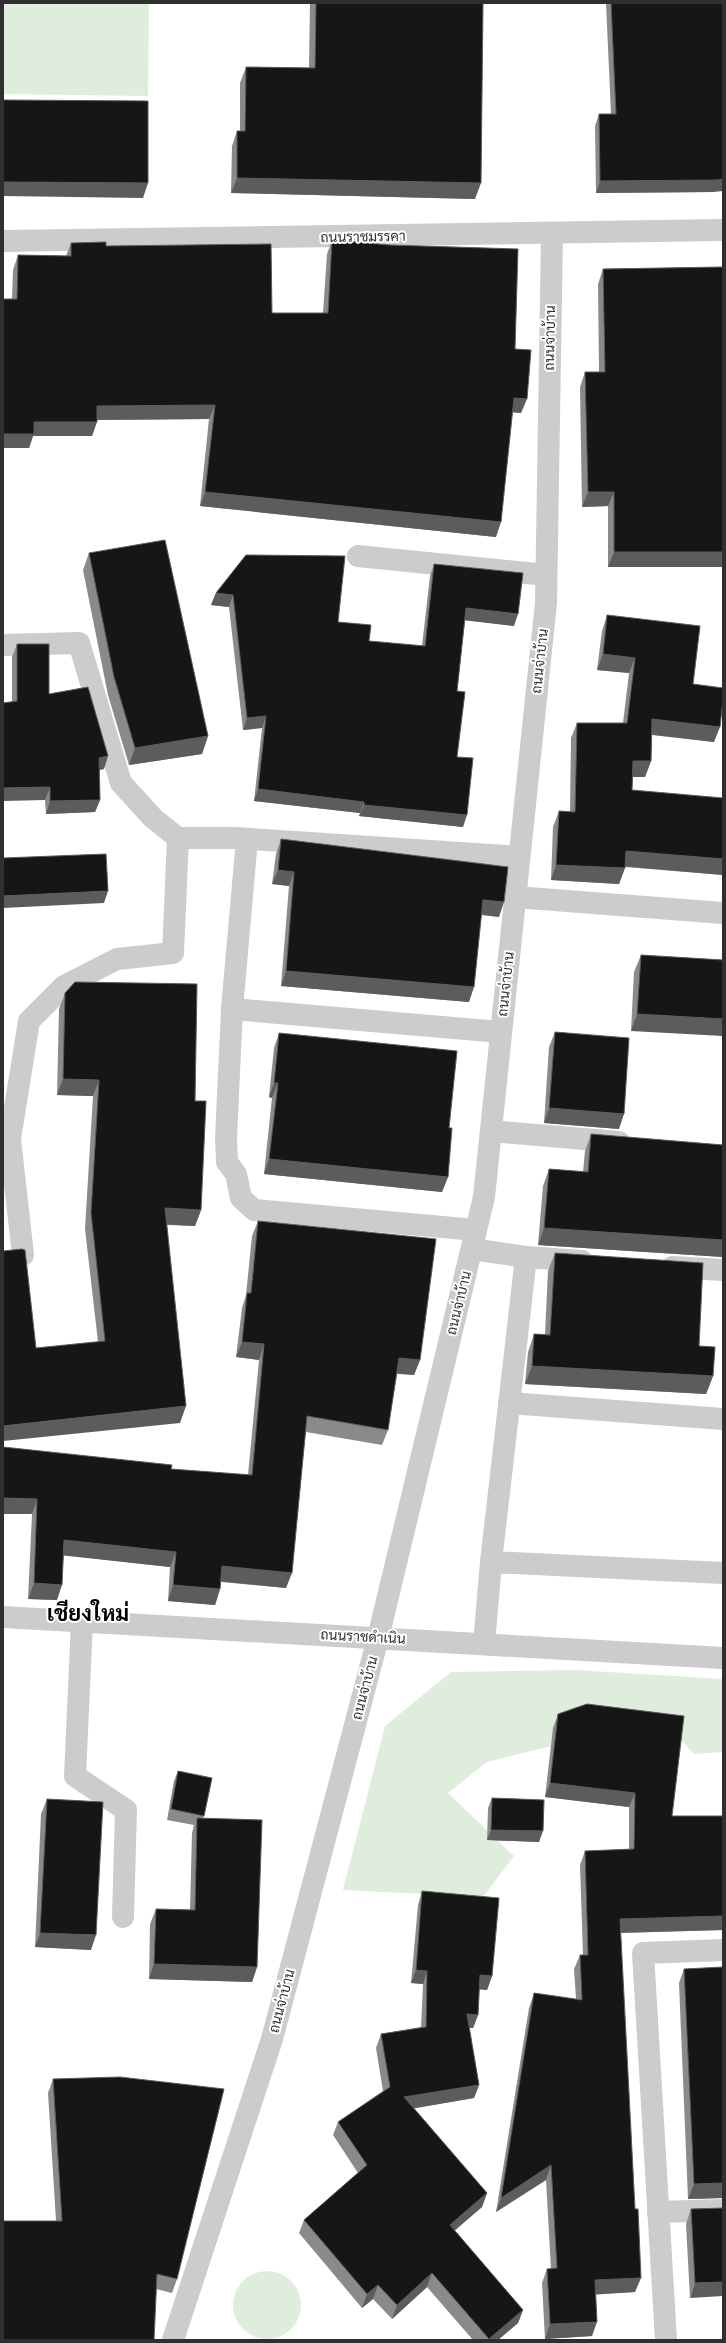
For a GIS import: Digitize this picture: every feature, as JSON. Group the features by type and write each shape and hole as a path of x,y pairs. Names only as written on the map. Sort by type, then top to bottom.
{"street":[{"name":"ถนนราชมรรคา","path":"3,241 552,234 723,230"},
{"name":"ถนนจ่าบ้าน","path":"173,2340 272,2039 378,1638 484,1197 546,602 552,234"},
{"path":"358,556 546,575"},
{"path":"3,646 79,643 121,783 153,818 178,838 247,838 519,857"},
{"path":"24,1255 6,1139 29,1021 64,986 117,959 173,953 178,838"},
{"path":"247,838 232,1009 226,1138 227,1162 236,1174 241,1198 254,1210 474,1240 526,1257 605,1262"},
{"path":"515,897 723,913"},
{"path":"232,1009 501,1032"},
{"path":"491,1131 637,1144"},
{"path":"484,1644 491,1562 526,1257"},
{"path":"652,1265 723,1270"},
{"path":"509,1403 723,1419"},
{"path":"491,1562 723,1573"},
{"name":"ถนนราชดำเนิน","path":"3,1617 723,1658"},
{"path":"82,1621 75,1776 126,1810 124,1918"},
{"path":"666,2340 643,1953 723,1950"},
{"path":"658,2212 723,2210"}],"green space":[{"path":"3,3 149,3 148,96 3,94"},
{"path":"575,1670 723,1679 723,1752 694,1754 658,1715 556,1745 487,1762 448,1793 514,1856 483,1897 343,1890 385,1726 451,1672"},
{"path":"267,2271 280,2274 291,2281 298,2292 301,2305 298,2318 291,2329 280,2336 267,2339 254,2336 243,2329 236,2318 233,2305 236,2292 243,2281 254,2274"}],"building":[{"path":"316,3 483,3 481,183 237,178 237,131 245,131 246,67 315,68"},
{"path":"611,3 723,3 723,179 600,181 599,114 616,114"},
{"path":"3,100 148,101 148,183 3,182"},
{"path":"332,240 390,245 518,249 515,349 531,350 527,399 514,398 501,522 205,492 215,405 97,406 97,422 34,422 34,434 3,434 3,299 17,299 18,255 71,256 71,243 106,242 106,246 271,244 272,313 328,313"},
{"path":"723,267 723,552 614,552 614,492 588,492 585,372 605,372 603,269"},
{"path":"165,540 208,736 135,748 114,677 89,553"},
{"path":"246,555 345,556 338,622 371,625 369,641 425,646 434,564 523,573 518,614 466,608 457,691 465,692 457,757 473,758 467,815 364,805 364,802 258,789 266,716 247,718 233,595 216,593"},
{"path":"607,615 700,626 693,684 723,688 720,727 652,719 651,761 633,761 632,790 723,798 723,859 626,851 625,868 556,865 559,811 575,812 577,723 627,723 635,658 603,654"},
{"path":"17,644 49,644 49,694 88,687 108,756 99,758 100,800 50,801 50,787 3,788 3,703 17,701"},
{"path":"281,839 508,867 504,902 483,900 474,987 286,971 294,872 278,870"},
{"path":"106,854 108,891 3,896 3,858"},
{"path":"641,955 723,960 723,1019 637,1014"},
{"path":"75,982 197,984 195,1101 206,1101 201,1210 165,1208 186,1406 3,1426 3,1251 25,1250 36,1348 105,1341 91,1213 99,1080 63,1079 65,993"},
{"path":"555,1032 629,1038 624,1114 549,1108"},
{"path":"279,1033 457,1051 449,1128 452,1128 448,1177 269,1159 278,1083 274,1083"},
{"path":"591,1134 723,1145 723,1240 544,1228 549,1169 588,1172"},
{"path":"258,1221 436,1239 420,1360 399,1358 388,1430 307,1416 292,1573 222,1566 220,1589 173,1585 176,1552 64,1540 62,1585 34,1583 37,1499 3,1498 3,1447 172,1465 171,1469 252,1475 264,1344 242,1342 247,1293 251,1293"},
{"path":"555,1253 703,1263 699,1346 715,1347 713,1376 532,1366 534,1334 550,1335"},
{"path":"587,1704 684,1716 672,1816 723,1816 723,1916 620,1919 635,2209 638,2209 641,2278 595,2280 597,2322 550,2324 547,2269 557,2268 551,2165 501,2198 534,1993 582,2000 580,1955 588,1955 585,1851 634,1849 635,1793 550,1783 558,1714"},
{"path":"178,1771 212,1778 204,1816 171,1809"},
{"path":"492,1798 544,1800 543,1831 491,1830"},
{"path":"47,1799 103,1802 96,1935 40,1933"},
{"path":"197,1818 262,1820 257,1967 154,1964 156,1909 195,1910"},
{"path":"422,1891 499,1898 492,1976 480,1975 478,2015 467,2014 479,2085 404,2097 487,2193 450,2225 523,2310 489,2339 432,2273 397,2305 378,2285 367,2294 304,2220 367,2165 338,2122 390,2087 381,2034 426,2027 427,1971 416,1970"},
{"path":"723,1967 723,2183 694,2184 684,1969"},
{"path":"120,2077 224,2089 177,2279 157,2274 154,2340 3,2340 3,2221 62,2221 53,2079"},
{"path":"723,2208 723,2282 695,2283 691,2209"}],"district":[{"name":"เชียงใหม่","path":"88,1614"}]}
